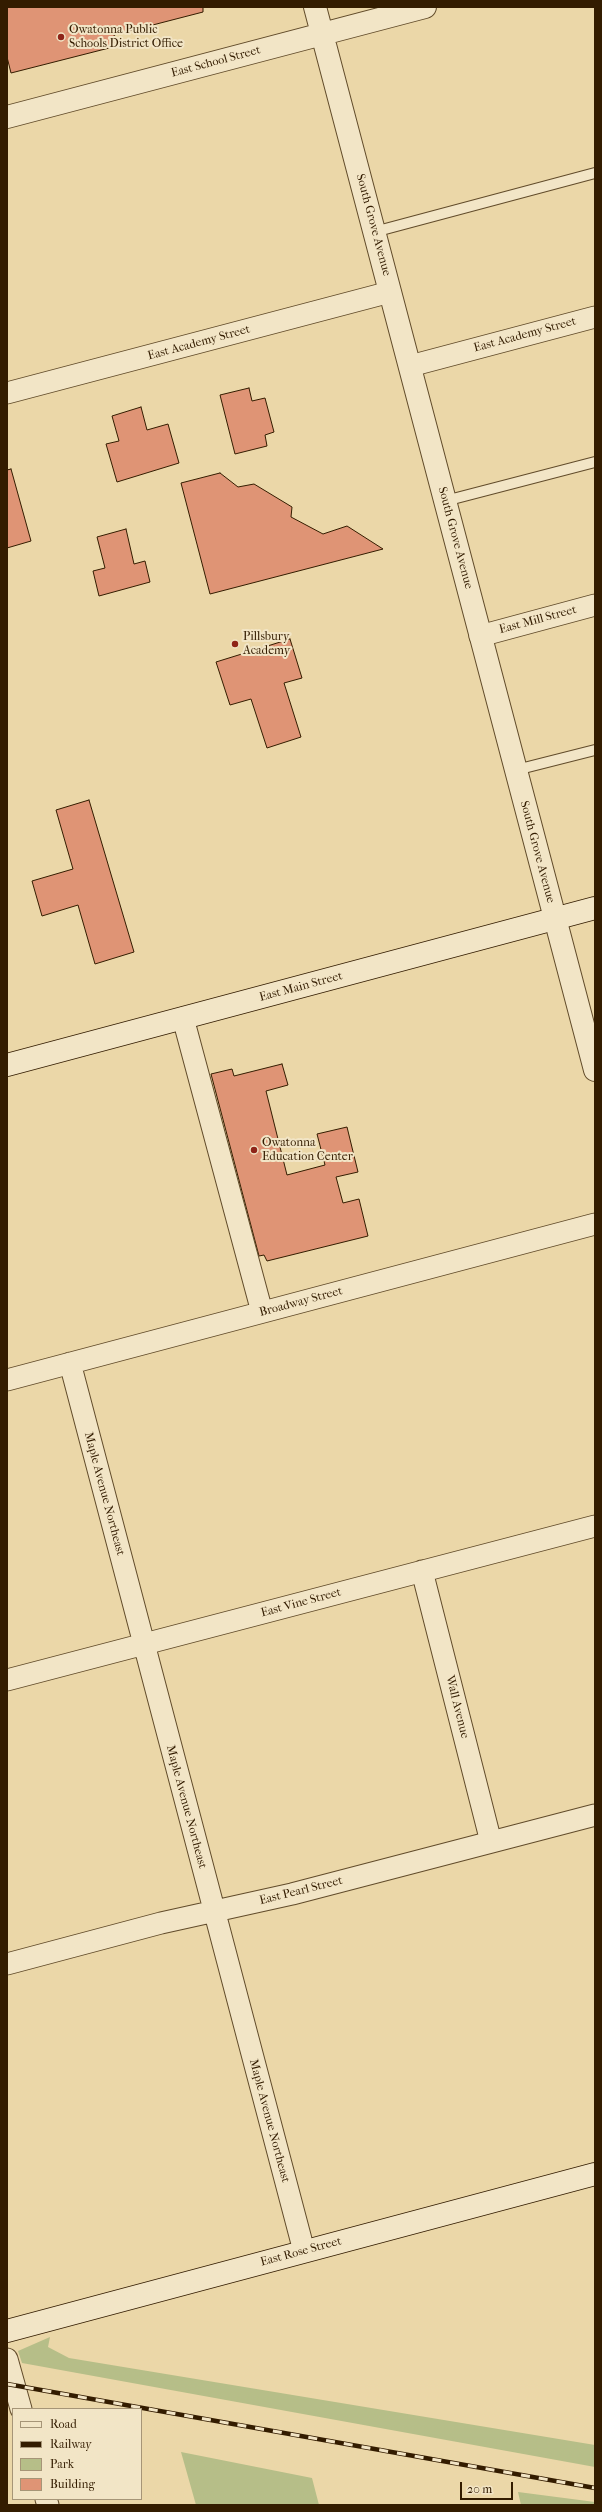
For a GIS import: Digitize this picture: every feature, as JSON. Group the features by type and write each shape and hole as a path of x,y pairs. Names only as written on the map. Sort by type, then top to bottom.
{"street":[{"name":"South Grove Avenue","path":"315,7 595,1067"},
{"name":"East School Street","path":"7,117 425,7"},
{"name":"East Academy Street","path":"7,393 390,292"},
{"name":"East Academy Street","path":"410,366 595,317"},
{"name":"East Mill Street","path":"480,636 595,605"},
{"name":"East Main Street","path":"7,1066 595,908"},
{"path":"183,1018 262,1312"},
{"name":"Broadway Street","path":"7,1380 595,1224"},
{"name":"Maple Avenue Northeast","path":"70,1363 304,2251"},
{"name":"East Vine Street","path":"7,1680 595,1526"},
{"name":"Wall Avenue","path":"422,1571 491,1842"},
{"name":"East Pearl Street","path":"7,1964 162,1924 214,1913 595,1815"},
{"name":"East Rose Street","path":"7,2331 595,2174"},
{"path":"7,2359 21,2408"}],"lane":[{"path":"374,232 595,173"},
{"path":"445,502 595,462"},
{"path":"516,770 595,750"}],"green space":[{"path":"50,2337 48,2347 69,2358 595,2445 595,2467 22,2363 18,2351"},
{"path":"181,2452 312,2478 319,2505 196,2505"},
{"path":"518,2492 595,2502 595,2505 521,2505"}],"building":[{"name":"Owatonna Public Schools District Office","path":"7,7 203,7 203,12 114,35 117,46 11,73 7,57"},
{"path":"249,388 252,401 265,398 274,432 265,435 267,446 235,454 220,395"},
{"path":"141,407 147,430 168,424 179,463 117,482 106,444 119,441 112,416"},
{"path":"11,469 31,541 7,548 7,470"},
{"path":"220,473 238,487 254,484 292,507 291,517 323,534 347,526 383,549 210,594 181,483"},
{"path":"126,529 134,564 145,561 150,582 99,596 93,571 105,568 97,537"},
{"path":"290,639 302,678 284,683 301,737 267,748 251,699 230,705 216,662"},
{"path":"89,800 134,952 95,964 78,905 42,916 32,881 73,869 56,810"},
{"name":"Owatonna Education Center","path":"282,1064 288,1085 266,1091 287,1175 325,1165 317,1134 347,1127 358,1172 336,1177 343,1203 359,1199 368,1236 267,1261 264,1255 259,1256 211,1074 232,1069 234,1076"}],"railway":[{"path":"7,2384 595,2488"}],"place":[{"name":"Owatonna Public Schools District Office","path":"61,37"},
{"name":"Pillsbury Academy","path":"235,644"},
{"name":"Owatonna Education Center","path":"254,1150"}]}
